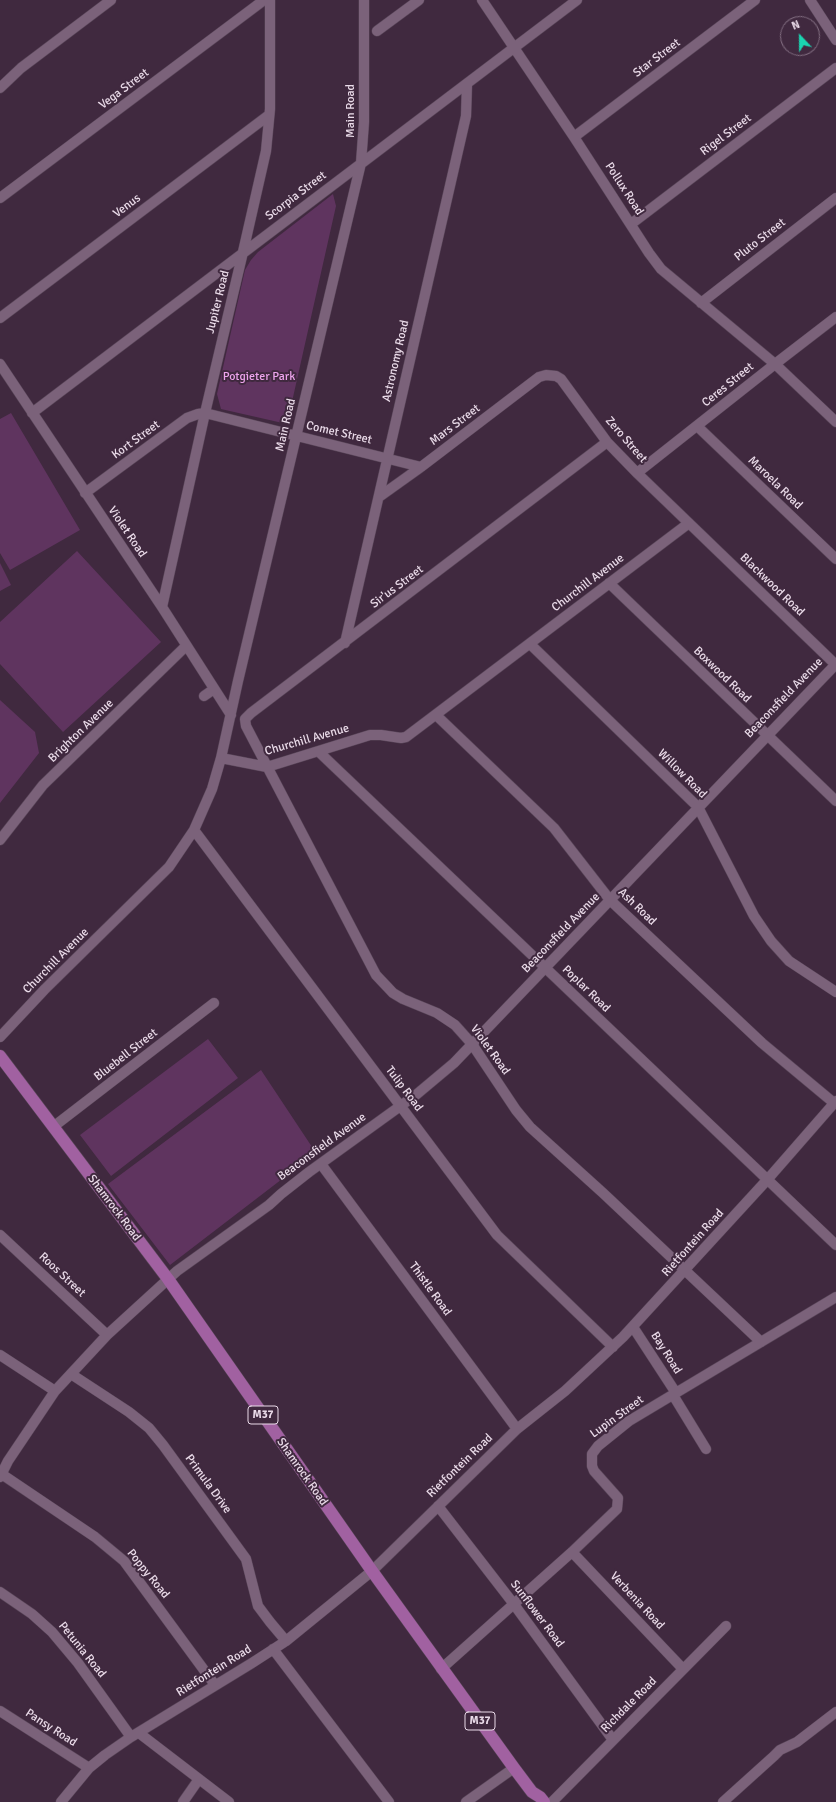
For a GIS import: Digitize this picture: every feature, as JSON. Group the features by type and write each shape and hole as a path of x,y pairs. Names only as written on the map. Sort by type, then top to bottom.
{"main road":[{"name":"Shamrock Road","path":"0,1056 168,1279 441,1669 514,1768 533,1797 540,1797 544,1802"}],"street":[{"path":"0,88 21,68 111,0"},
{"name":"Vega Street","path":"0,198 264,0"},
{"name":"Jupiter Road","path":"162,607 204,413 244,252 266,151 269,115 270,0"},
{"name":"Main Road","path":"221,758 361,163 364,122 364,0"},
{"path":"377,31 420,0"},
{"name":"Pollux Road","path":"482,0 661,269 775,364 836,422"},
{"name":"Scorpia Street","path":"32,413 577,0"},
{"name":"Star Street","path":"574,137 755,0"},
{"path":"810,0 836,40"},
{"name":"Rigel Street","path":"631,224 836,68"},
{"name":"Astronomy Road","path":"345,643 466,116 467,84"},
{"name":"Venus","path":"0,318 269,115"},
{"name":"Pluto Street","path":"701,303 836,198"},
{"name":"Ceres Street","path":"637,473 836,318"},
{"name":"Violet Road","path":"0,364 162,607 231,715"},
{"name":"Zero Street","path":"546,375 556,376 561,379 607,442 689,523"},
{"name":"Mars Street","path":"379,497 535,380 546,375"},
{"name":"Comet Street","path":"204,413 296,437 387,457 421,467"},
{"name":"Kort Street","path":"86,493 187,418 204,413"},
{"name":"Maroela Road","path":"697,426 836,559"},
{"name":"Sir'us Street","path":"268,767 248,730 245,719 251,713 345,643 607,442"},
{"name":"Churchill Avenue","path":"0,1037 45,989 169,867 194,830 210,794 221,758 268,767 370,736 381,735 401,738 406,737 689,523"},
{"name":"Blackwood Road","path":"689,523 836,664"},
{"name":"Boxwood Road","path":"609,583 836,801"},
{"name":"Willow Road","path":"530,644 698,807 754,916 771,941 789,960 836,992"},
{"name":"Brighton Avenue","path":"0,840 43,785 186,646"},
{"name":"Beaconsfield Avenue","path":"0,1473 55,1391 107,1335 168,1279 218,1241 236,1223 281,1194 438,1078 610,900 766,735 836,664"},
{"path":"204,696 214,689"},
{"name":"Ash Road","path":"436,715 554,828 610,900 762,1044 835,1102"},
{"name":"Poplar Road","path":"319,752 544,968 836,1244"},
{"name":"Violet Road","path":"268,767 376,975 393,993 447,1019 462,1032 472,1044 516,1110 530,1127 603,1193 761,1342"},
{"name":"Tulip Road","path":"194,830 297,965 400,1106 498,1235 613,1346"},
{"name":"Bluebell Street","path":"53,1127 214,1003"},
{"name":"Rietfontein Road","path":"61,1802 89,1768 135,1735 286,1641 372,1571 517,1429 564,1392 633,1327 768,1180 835,1102"},
{"name":"Thistle Road","path":"321,1164 517,1429"},
{"name":"Roos Street","path":"0,1234 107,1335"},
{"name":"Lupin Street","path":"441,1669 513,1603 572,1552 616,1509 618,1504 616,1495 594,1471 592,1462 593,1452 598,1446 629,1421 836,1297"},
{"name":"Bay Road","path":"633,1327 706,1449"},
{"path":"0,1355 55,1391"},
{"name":"Primula Drive","path":"71,1374 129,1412 149,1428 163,1445 243,1554 249,1568 258,1606 286,1641"},
{"name":"Poppy Road","path":"0,1473 95,1537 124,1561 215,1685"},
{"name":"Sunflower Road","path":"438,1506 513,1603 613,1740"},
{"name":"Verbenia Road","path":"572,1552 683,1669"},
{"name":"Petunia Road","path":"0,1592 32,1614 52,1632 135,1735 229,1802"},
{"name":"Richdale Road","path":"552,1802 726,1626"},
{"path":"273,1649 389,1802"},
{"name":"Pansy Road","path":"0,1711 89,1768"},
{"path":"723,1802 777,1753 797,1742 836,1712"},
{"path":"466,1802 514,1768"},
{"path":"183,1802 198,1780"}],"green space":[{"name":"Potgieter Park","path":"333,194 336,206 287,424 221,409 217,394 245,270 258,252"},
{"path":"11,413 80,530 10,570 0,553 0,419"},
{"path":"77,551 161,642 63,732 0,664 0,622"},
{"path":"0,563 11,585 0,591"},
{"path":"0,700 35,732 39,753 0,803"},
{"path":"208,1039 238,1078 111,1176 80,1135"},
{"path":"261,1070 316,1153 170,1265 108,1184"}]}
